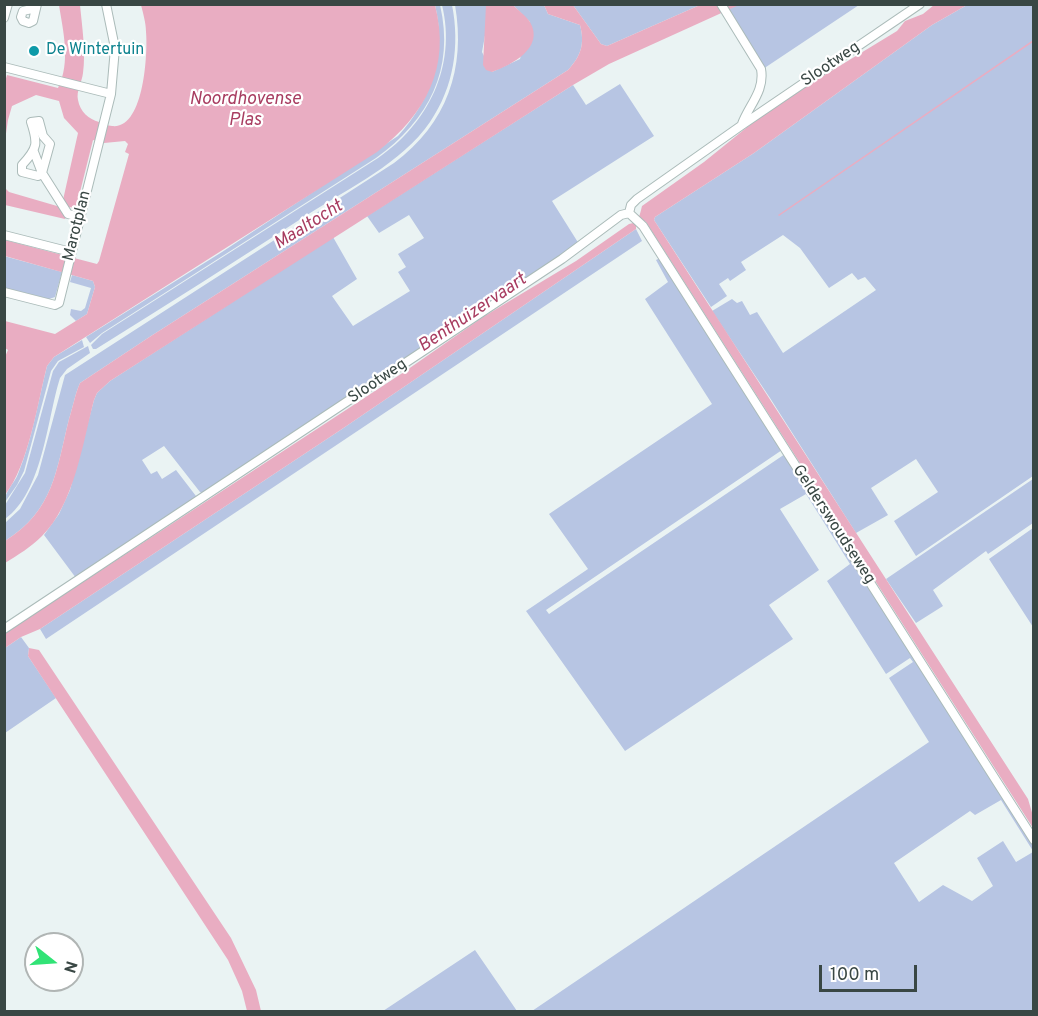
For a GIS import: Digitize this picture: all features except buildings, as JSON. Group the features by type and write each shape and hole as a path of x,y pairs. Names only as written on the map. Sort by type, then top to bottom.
{"street":[{"path":"4,18 8,4"},
{"name":"Marotplan","path":"4,292 59,303 77,217 111,94 115,48 106,4"},
{"name":"Slootweg","path":"4,629 562,259 621,215 630,214 632,205 637,199 920,4"},
{"name":"Slootweg","path":"723,9 761,69 762,75 759,92 742,125"},
{"path":"4,67 111,94"},
{"path":"40,137 50,144 42,173 38,176 22,172 22,165 34,152 40,137"},
{"path":"34,152 42,173 60,202 68,214 77,217"},
{"name":"Gelderswoudseweg","path":"630,214 643,226 1034,840"},
{"path":"4,235 71,253"}],"shaded area":[{"path":"739,4 859,5 763,69 726,11"},
{"path":"435,5 440,5 444,28 444,51 440,72 423,110 395,143 376,158 102,333 90,343 86,337 222,252 398,136 420,107 434,75 439,41"},
{"path":"442,5 452,5 454,20 455,50 450,80 445,95 430,122 405,150 357,185 93,349 91,345 102,334 378,158 396,144 424,111 442,71 446,28"},
{"path":"455,5 486,5 486,30 482,52 492,72 520,59 530,22 513,5 544,5 548,14 580,25 582,44 579,55 568,70 80,383 50,488 34,516 5,541 5,523 20,509 38,475 65,375 394,163 412,148 427,131 449,93 458,51"},
{"path":"573,5 700,5 607,46 601,44"},
{"path":"967,5 1033,5 1033,476 916,556 894,521 938,492 916,459 871,488 888,515 856,533 712,311 732,299 737,303 742,301 750,315 757,312 783,353 876,290 865,277 858,280 852,273 829,288 800,248 783,235 741,262 746,270 730,281 728,278 719,284 727,296 711,307 654,220 655,217 754,153 932,25"},
{"path":"620,84 654,136 552,201 579,244 203,494 164,446 142,460 151,474 157,471 162,479 176,470 196,499 76,578 44,535 59,514 70,490 97,393 110,381 333,237 357,279 332,296 353,326 410,291 398,272 406,267 398,254 424,238 409,215 379,233 367,216 573,85 586,105"},
{"path":"636,229 642,241 46,639 40,629 342,429"},
{"path":"4,256 62,272 55,297 49,299 5,288"},
{"path":"660,258 782,450 546,610 549,614 785,454 1033,845 1033,851 1001,800 975,815 970,811 894,863 919,902 943,885 972,901 993,886 977,858 1003,841 1016,862 1033,852 1033,1011 532,1011 929,742 889,678 913,662 910,658 886,674 827,581 850,564 806,494 780,509 819,570 769,605 793,639 625,751 526,611 588,569 549,514 712,404 645,299 668,282 656,260"},
{"path":"72,275 93,281 95,287 87,314 76,321 70,315 71,309 81,311 85,308 91,288 70,282"},
{"path":"82,340 84,347 58,361 51,371 24,471 5,502 27,448 47,366 54,357"},
{"path":"88,346 90,353 67,369 60,378 36,473 18,507 5,519 5,505 25,473 53,371 59,362"},
{"path":"1033,479 1033,523 988,554 986,551 933,590 943,606 916,623 886,579"},
{"path":"1033,528 1033,627 989,559"},
{"path":"21,637 29,648 28,656 56,698 5,733 5,648"},
{"path":"475,950 517,1011 383,1011"}],"water":[{"name":"Noordhovense Plas","path":"59,5 80,5 84,56 78,93 79,104 88,117 110,126 123,124 131,116 142,88 145,72 146,25 141,5 435,5 440,49 437,69 421,105 409,122 377,152 54,357 47,366 26,451 5,495 4,359 8,350 5,348 5,321 55,334 87,314 95,287 93,281 5,256 5,240 97,264 129,154 125,152 128,144 125,141 104,143 93,140 76,208 68,207 65,219 5,205 5,188 9,192 57,206 63,200 78,133 64,118 59,101 36,95 12,106 4,147 4,85 7,75 58,88 62,78 65,46"},
{"path":"486,5 513,5 530,22 533,31 533,40 524,54 492,72 486,70 483,65"},
{"path":"544,5 573,5 601,44 607,46 700,5 739,5 609,64 573,85 110,381 97,393 94,400 76,472 62,508 42,536 5,563 5,541 34,516 50,488 80,383 568,70 581,49 580,25 548,14"},
{"path":"934,5 967,5 932,25 754,153 655,217 654,220 1028,799 1033,816 1033,828 646,222 641,219 636,229 342,429 40,629 21,637 5,648 5,633 404,372 483,317 576,261 635,222 642,206 704,162 756,120 800,90 897,31 905,21 923,14"},
{"path":"1033,40 1033,42 778,215"},
{"path":"29,648 39,650 231,938 256,990 261,1011 247,1011 242,991 228,960 28,656"}],"place":[{"name":"De Wintertuin","path":"34,51"}],"water label":[{"name":"Maaltocht","path":"309,226"},
{"name":"Benthuizervaart","path":"473,314"}]}
